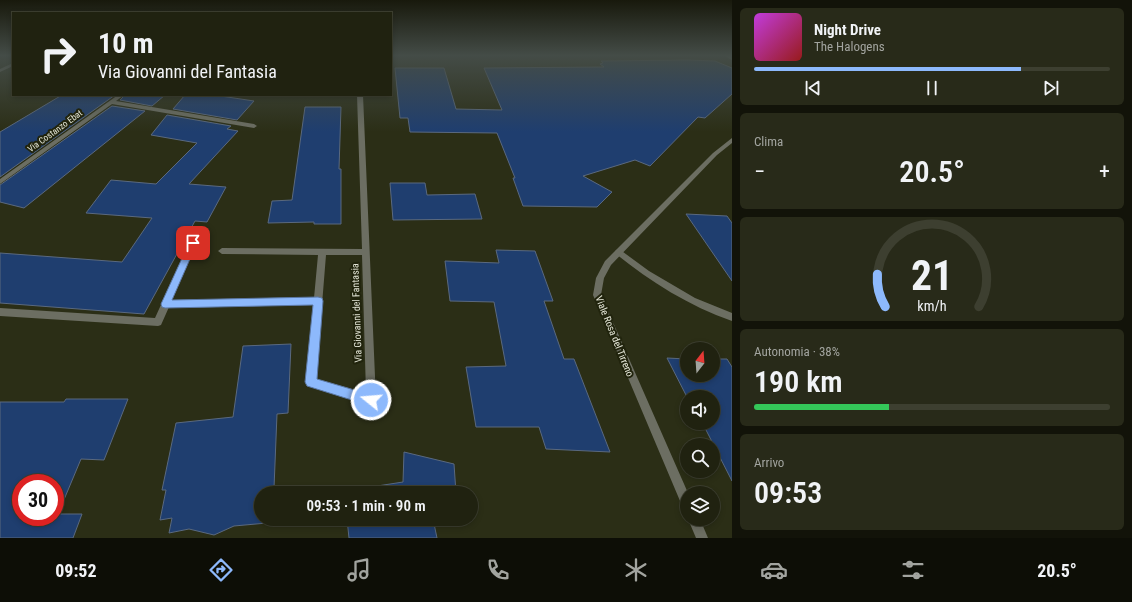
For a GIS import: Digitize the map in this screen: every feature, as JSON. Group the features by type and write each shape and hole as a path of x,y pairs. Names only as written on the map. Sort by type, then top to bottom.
{"street":[{"name":"Via Costanzo Ebat","path":"0,182 120,96"},
{"name":"Via Giovanni del Fantasia","path":"360,96 371,400 311,382 322,252 365,252"},
{"path":"111,102 254,126"},
{"name":"Viale Rosa del Tirreno","path":"680,488 597,295 600,278 608,263 715,154 732,140"},
{"path":"0,312 158,322 193,243"},
{"path":"222,251 322,252"},
{"path":"619,252 646,273 692,300 732,316"},
{"path":"165,304 318,301"},
{"path":"697,526 702,538"}],"building":[{"path":"396,81 448,81 456,109 502,110 490,81 732,81 732,94 705,118 698,117 650,166 635,160 583,176 612,192 597,207 523,206 513,178 515,178 497,133 410,132 408,118 400,118"},
{"path":"60,96 114,96 0,177 0,132"},
{"path":"124,96 164,96 152,106 120,100"},
{"path":"184,96 221,96 254,101 237,120 173,109"},
{"path":"112,106 145,111 24,208 0,202 0,185"},
{"path":"305,107 341,107 339,169 341,169 341,224 314,224 314,222 268,223 272,201 292,200"},
{"path":"167,115 231,126 227,129 238,131 189,184 226,187 207,222 195,221 144,314 0,303 0,253 122,262 152,218 86,213 111,180 156,184 197,143 151,135"},
{"path":"390,183 425,183 427,195 475,194 482,219 393,220"},
{"path":"686,214 727,216 732,223 732,281"},
{"path":"496,250 535,251 553,301 544,301 564,359 574,359 610,452 546,449 539,427 476,427 466,367 506,366 494,302 450,301 445,261 499,263"},
{"path":"291,344 288,413 277,414 274,486 254,486 254,524 234,526 214,535 189,529 169,533 172,518 160,520 166,490 162,490 176,423 233,417 243,346"},
{"path":"667,358 680,359 680,382 720,382 720,359 727,359 732,367 732,481 720,457 720,438 710,438 706,430 720,430 720,390 683,390"},
{"path":"66,399 128,399 104,460 81,459 64,500 64,474 12,474 12,526 64,526 64,514 82,514 73,538 0,538 0,402 64,402"},
{"path":"404,452 454,464 456,486 377,486 403,482"},
{"path":"348,526 434,526 437,538 349,538"}],"route":[{"path":"193,243 165,304 318,301 311,382 371,400"}]}
